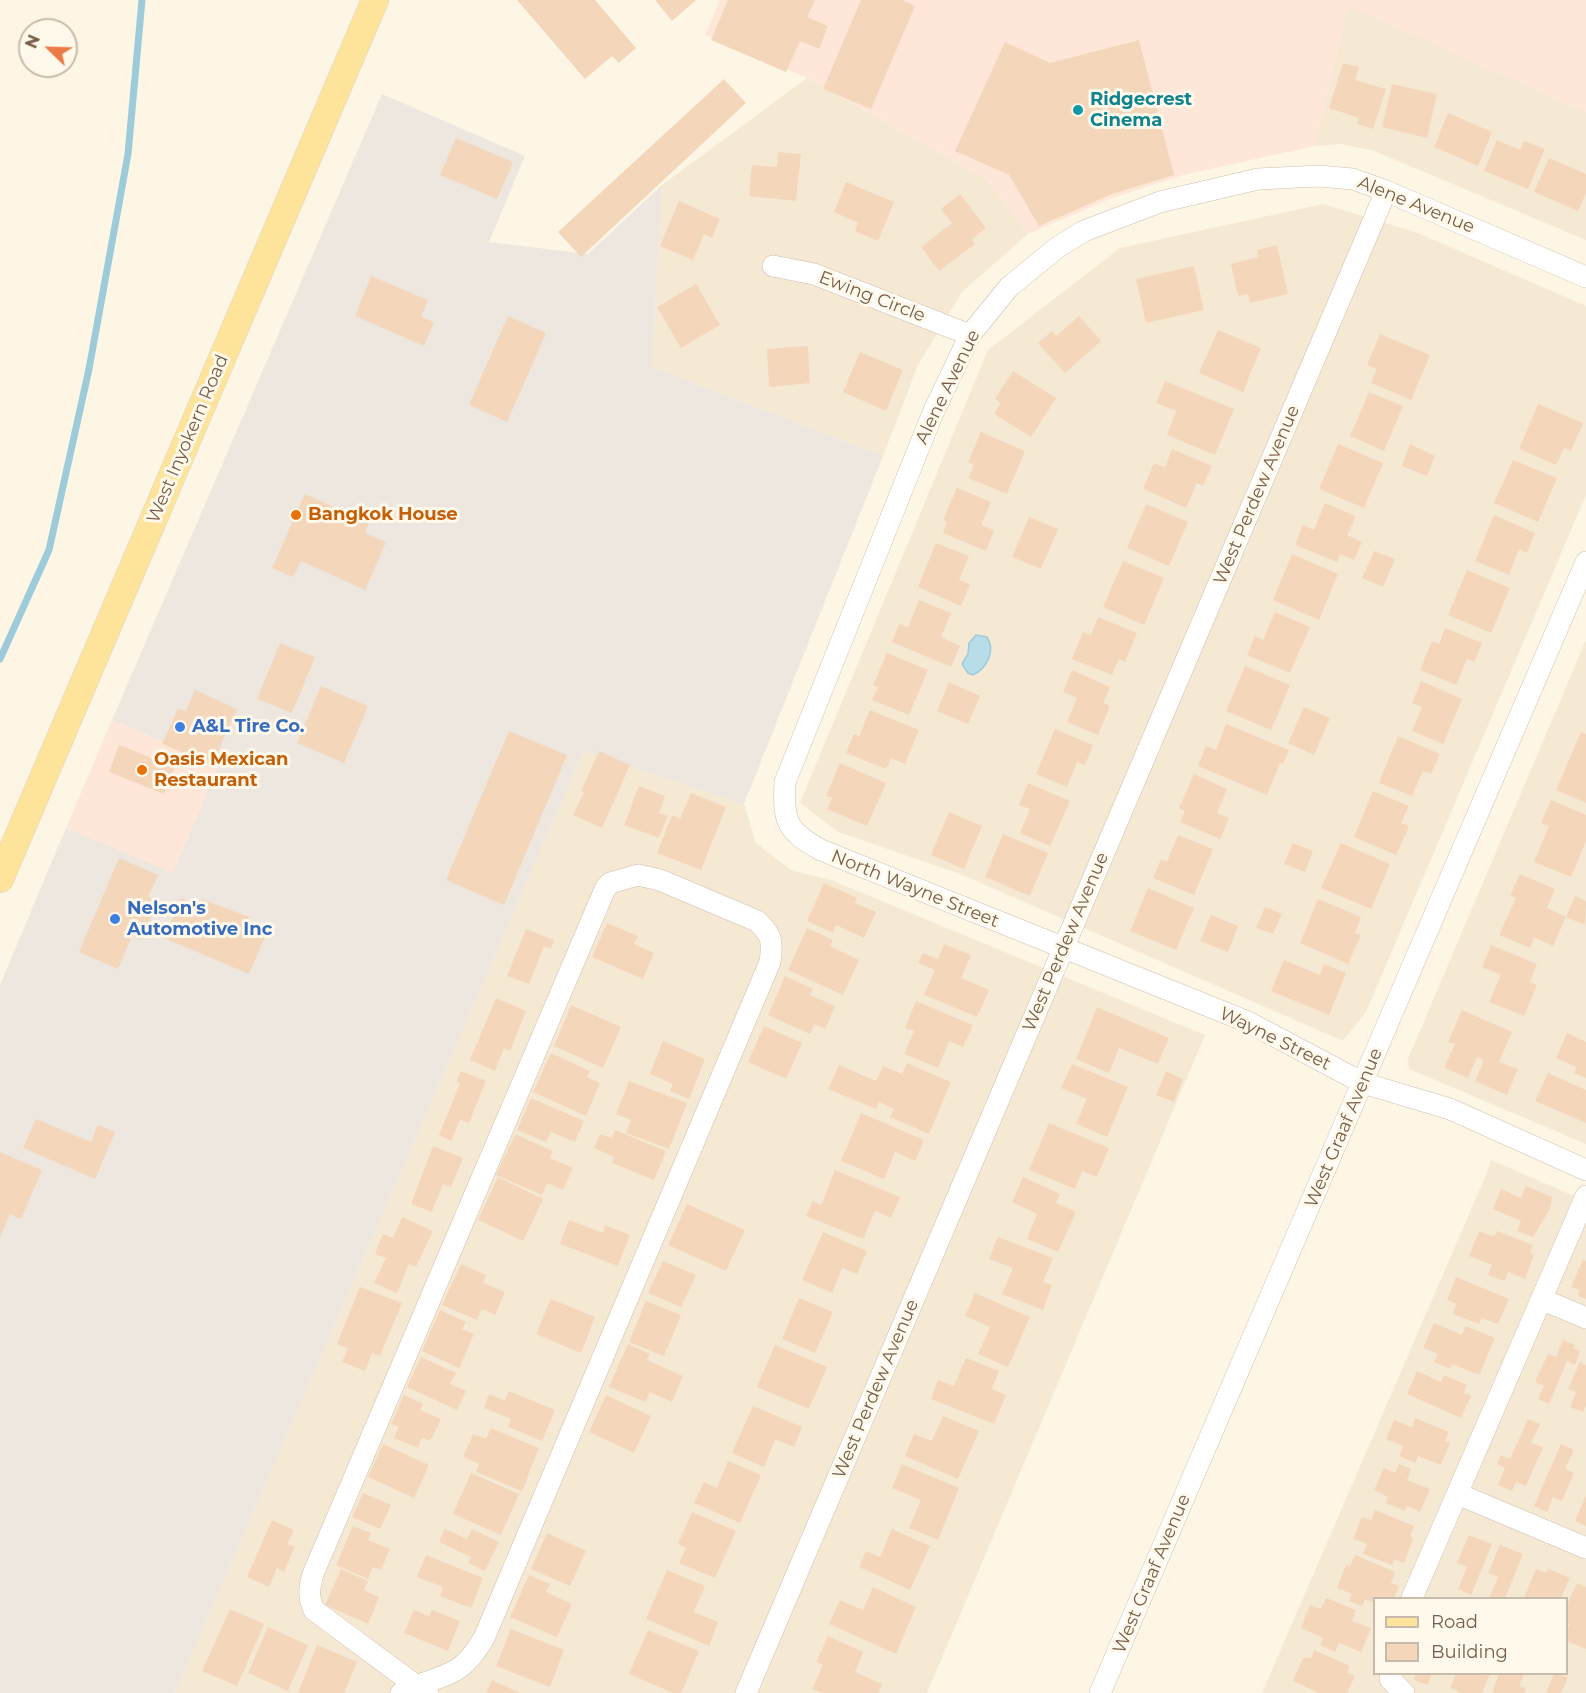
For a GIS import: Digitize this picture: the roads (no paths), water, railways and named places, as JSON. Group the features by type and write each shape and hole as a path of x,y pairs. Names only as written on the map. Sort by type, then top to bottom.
{"main road":[{"name":"West Inyokern Road","path":"0,879 375,0"}],"street":[{"name":"Alene Avenue","path":"783,808 785,782 932,415 970,335 1009,287 1058,247 1084,231 1160,202 1258,179 1309,176 1353,179 1386,191 1586,277"},
{"name":"West Perdew Avenue","path":"746,1693 1386,191"},
{"name":"Ewing Circle","path":"773,266 814,274 970,335"},
{"name":"West Graaf Avenue","path":"1100,1693 1586,562"},
{"name":"North Wayne Street","path":"783,808 793,831 803,840 821,850 1064,949"},
{"path":"638,875 660,880 756,921 768,932 772,944 771,962 484,1638 475,1653 455,1671 415,1690 380,1657 314,1610 309,1599 313,1574 605,889 610,883 638,875"},
{"name":"Wayne Street","path":"1064,949 1248,1022 1363,1083 1450,1109 1586,1170"},
{"path":"1413,1597 1586,1196"},
{"path":"1541,1299 1586,1318"},
{"path":"1458,1494 1586,1548"},
{"path":"1391,1675 1390,1679 1404,1693"}],"water":[{"path":"976,635 987,637 991,648 986,664 973,675 968,673 962,664 968,654 969,643"}],"waterway":[{"path":"0,659 49,550 89,369 128,154 142,0"}],"place":[{"name":"Ridgecrest Cinema","path":"1078,110"},
{"name":"Bangkok House","path":"296,515"},
{"name":"A&L Tire Co.","path":"180,727"},
{"name":"Oasis Mexican Restaurant","path":"142,770"},
{"name":"Nelson's Automotive Inc","path":"115,919"}]}
